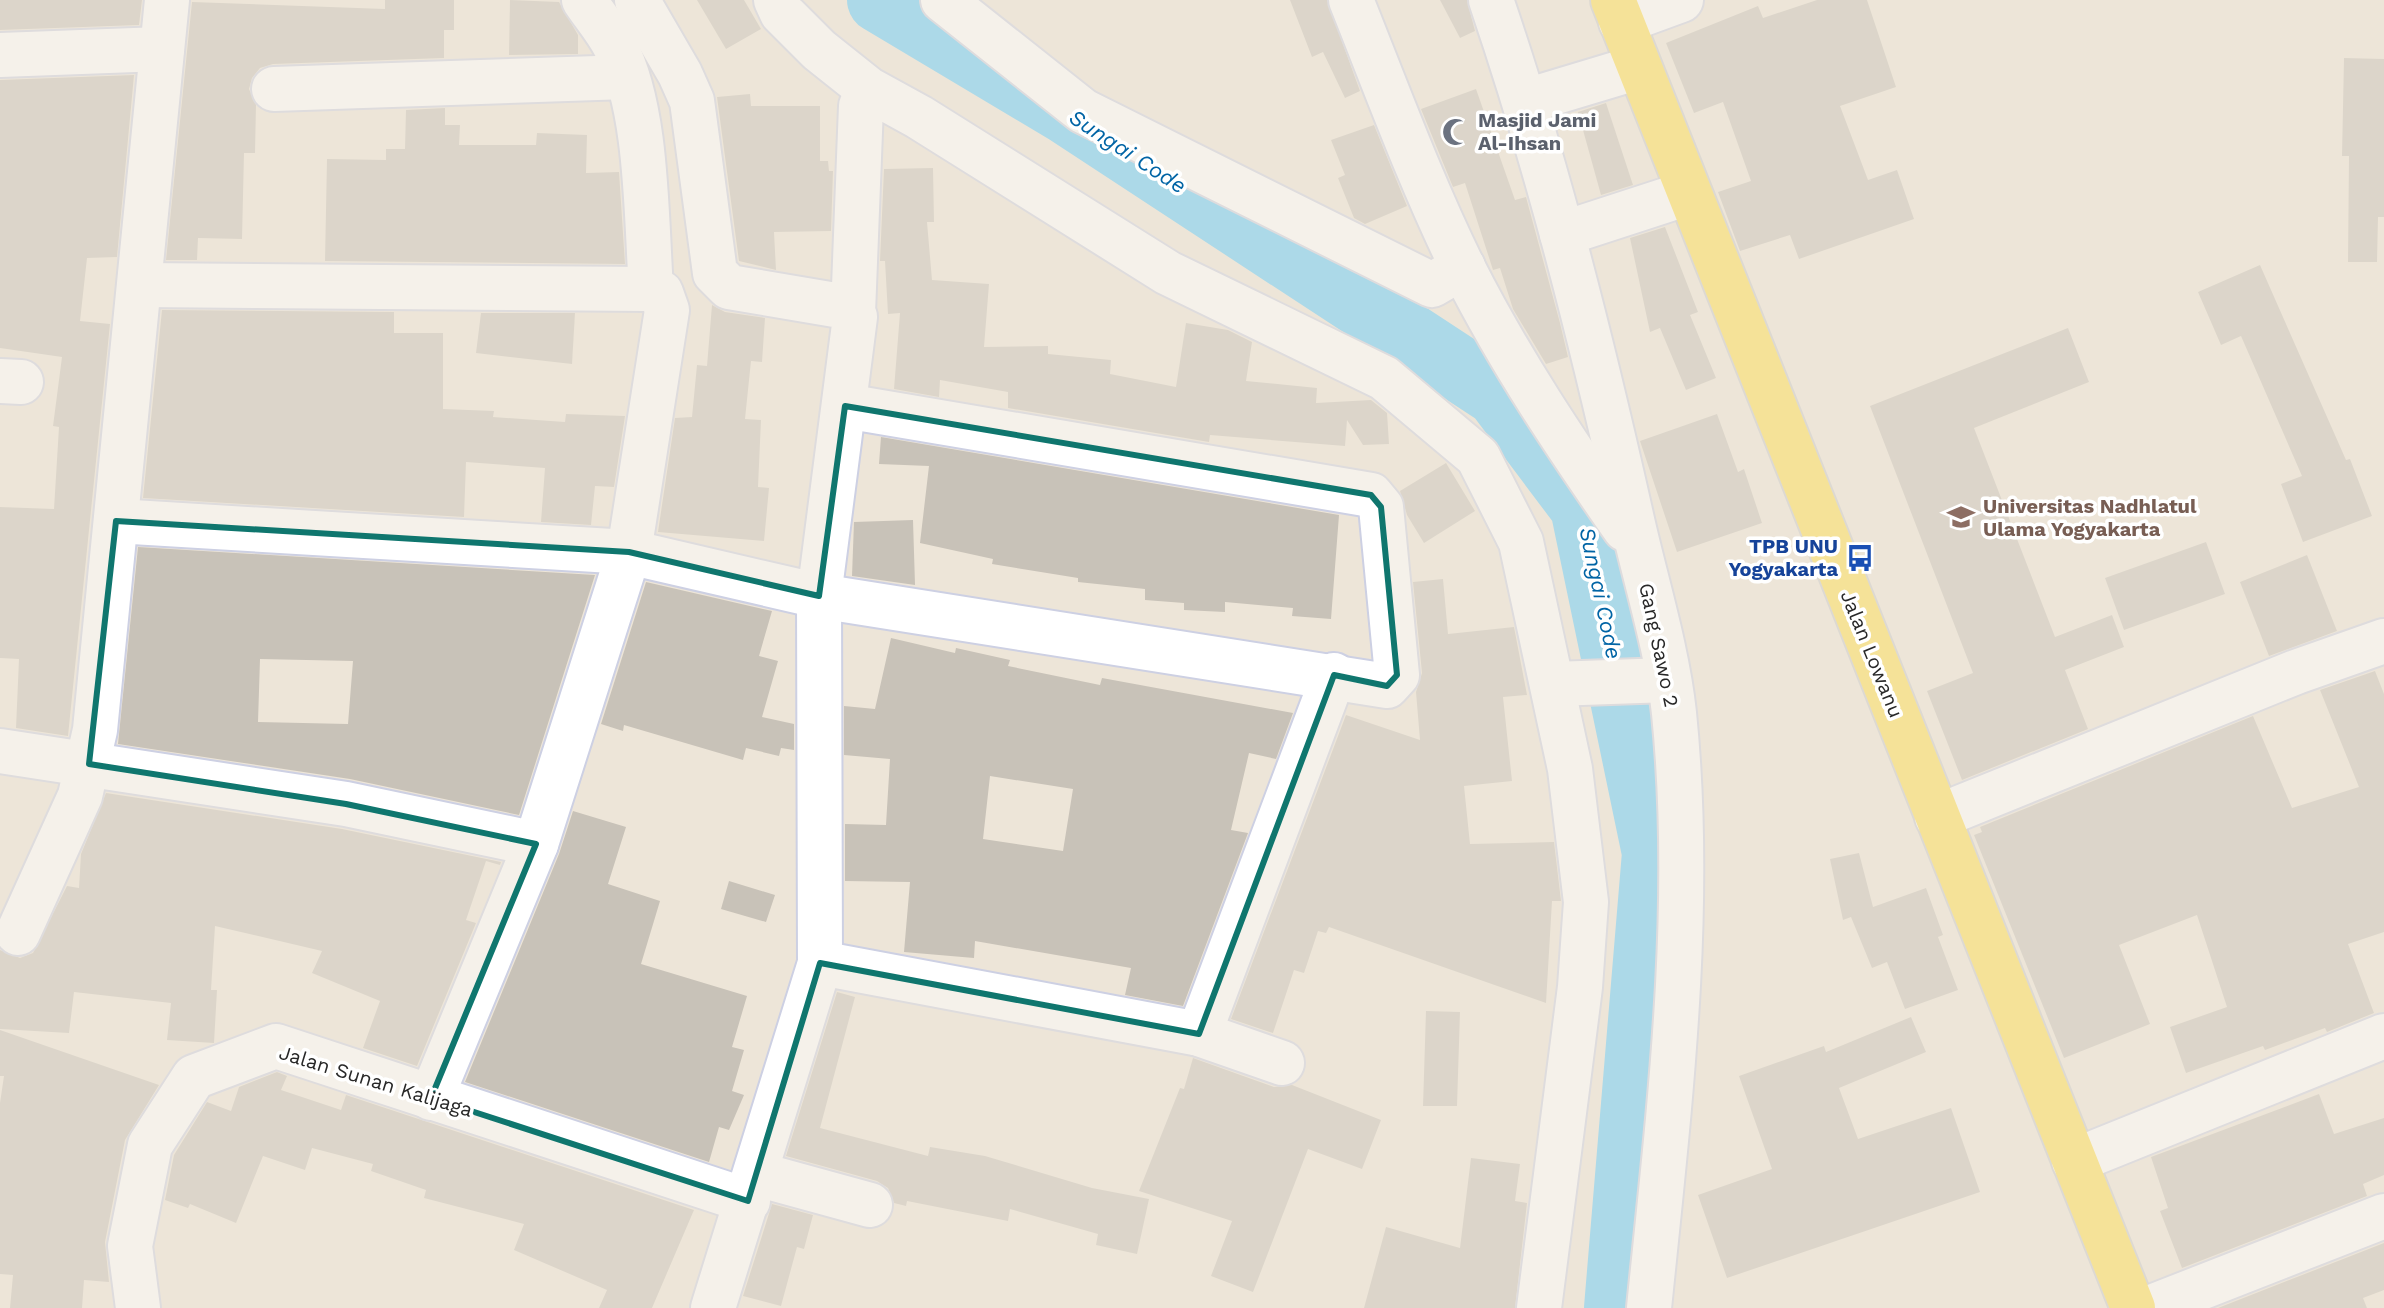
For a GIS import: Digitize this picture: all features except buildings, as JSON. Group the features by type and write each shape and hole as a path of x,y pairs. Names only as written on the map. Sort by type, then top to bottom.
{"main road":[{"name":"Jalan Lowanu","path":"1617,11 2133,1308"}],"street":[{"path":"18,933 80,796 89,764 141,285 167,0"},
{"path":"584,0 615,45 627,77 638,126 651,289"},
{"path":"637,0 692,101 715,273 729,287 847,307 853,313"},
{"path":"776,0 782,13 819,50 868,89 919,117 1168,273 1384,378 1478,457 1502,499 1521,542 1564,684 1570,769 1586,902 1580,987 1539,1308"},
{"path":"943,0 1083,111 1190,168 1432,285 1463,267"},
{"path":"1351,0 1463,267 1498,335 1578,462 1638,546"},
{"name":"Gang Sawo 2","path":"1491,0 1526,101 1562,234 1638,546 1655,680 1676,754 1680,956 1649,1308"},
{"path":"1617,11 1681,0"},
{"path":"0,55 162,49"},
{"path":"1526,101 1639,67"},
{"path":"274,89 627,77"},
{"path":"713,1308 820,963 819,596 855,324 861,106"},
{"path":"1562,234 1688,193"},
{"path":"141,285 651,289 661,293 667,310 629,552 536,844 431,1098"},
{"path":"116,521 629,552 819,596 1334,675 1387,686 1394,683 1398,670 1381,507 1371,495 845,406"},
{"path":"1937,817 2296,672 2384,641"},
{"path":"1199,1034 1334,675"},
{"path":"1564,684 1655,680"},
{"path":"0,751 346,804 536,844"},
{"path":"820,963 1199,1034 1282,1063"},
{"path":"2074,1161 2384,1036"},
{"name":"Jalan Sunan Kalijaga","path":"138,1308 130,1246 150,1145 194,1077 276,1046 431,1098 752,1187 870,1205"},
{"path":"2149,1308 2384,1216"}],"highlighted area":[{"path":"845,406 1371,495 1381,507 1397,675 1387,686 1334,675 1199,1034 820,963 748,1201 431,1098 536,844 346,804 89,764 116,521 629,552 819,596"}],"waterway":[{"name":"Sungai Code","path":"880,0 1066,111 1498,394 1583,507 1655,853 1617,1308"}],"place":[{"name":"Masjid Jami Al-Ihsan","path":"1456,132"},
{"name":"Universitas Nadhlatul Ulama Yogyakarta","path":"1961,517"},
{"name":"TPB UNU Yogyakarta","path":"1860,558"}]}
